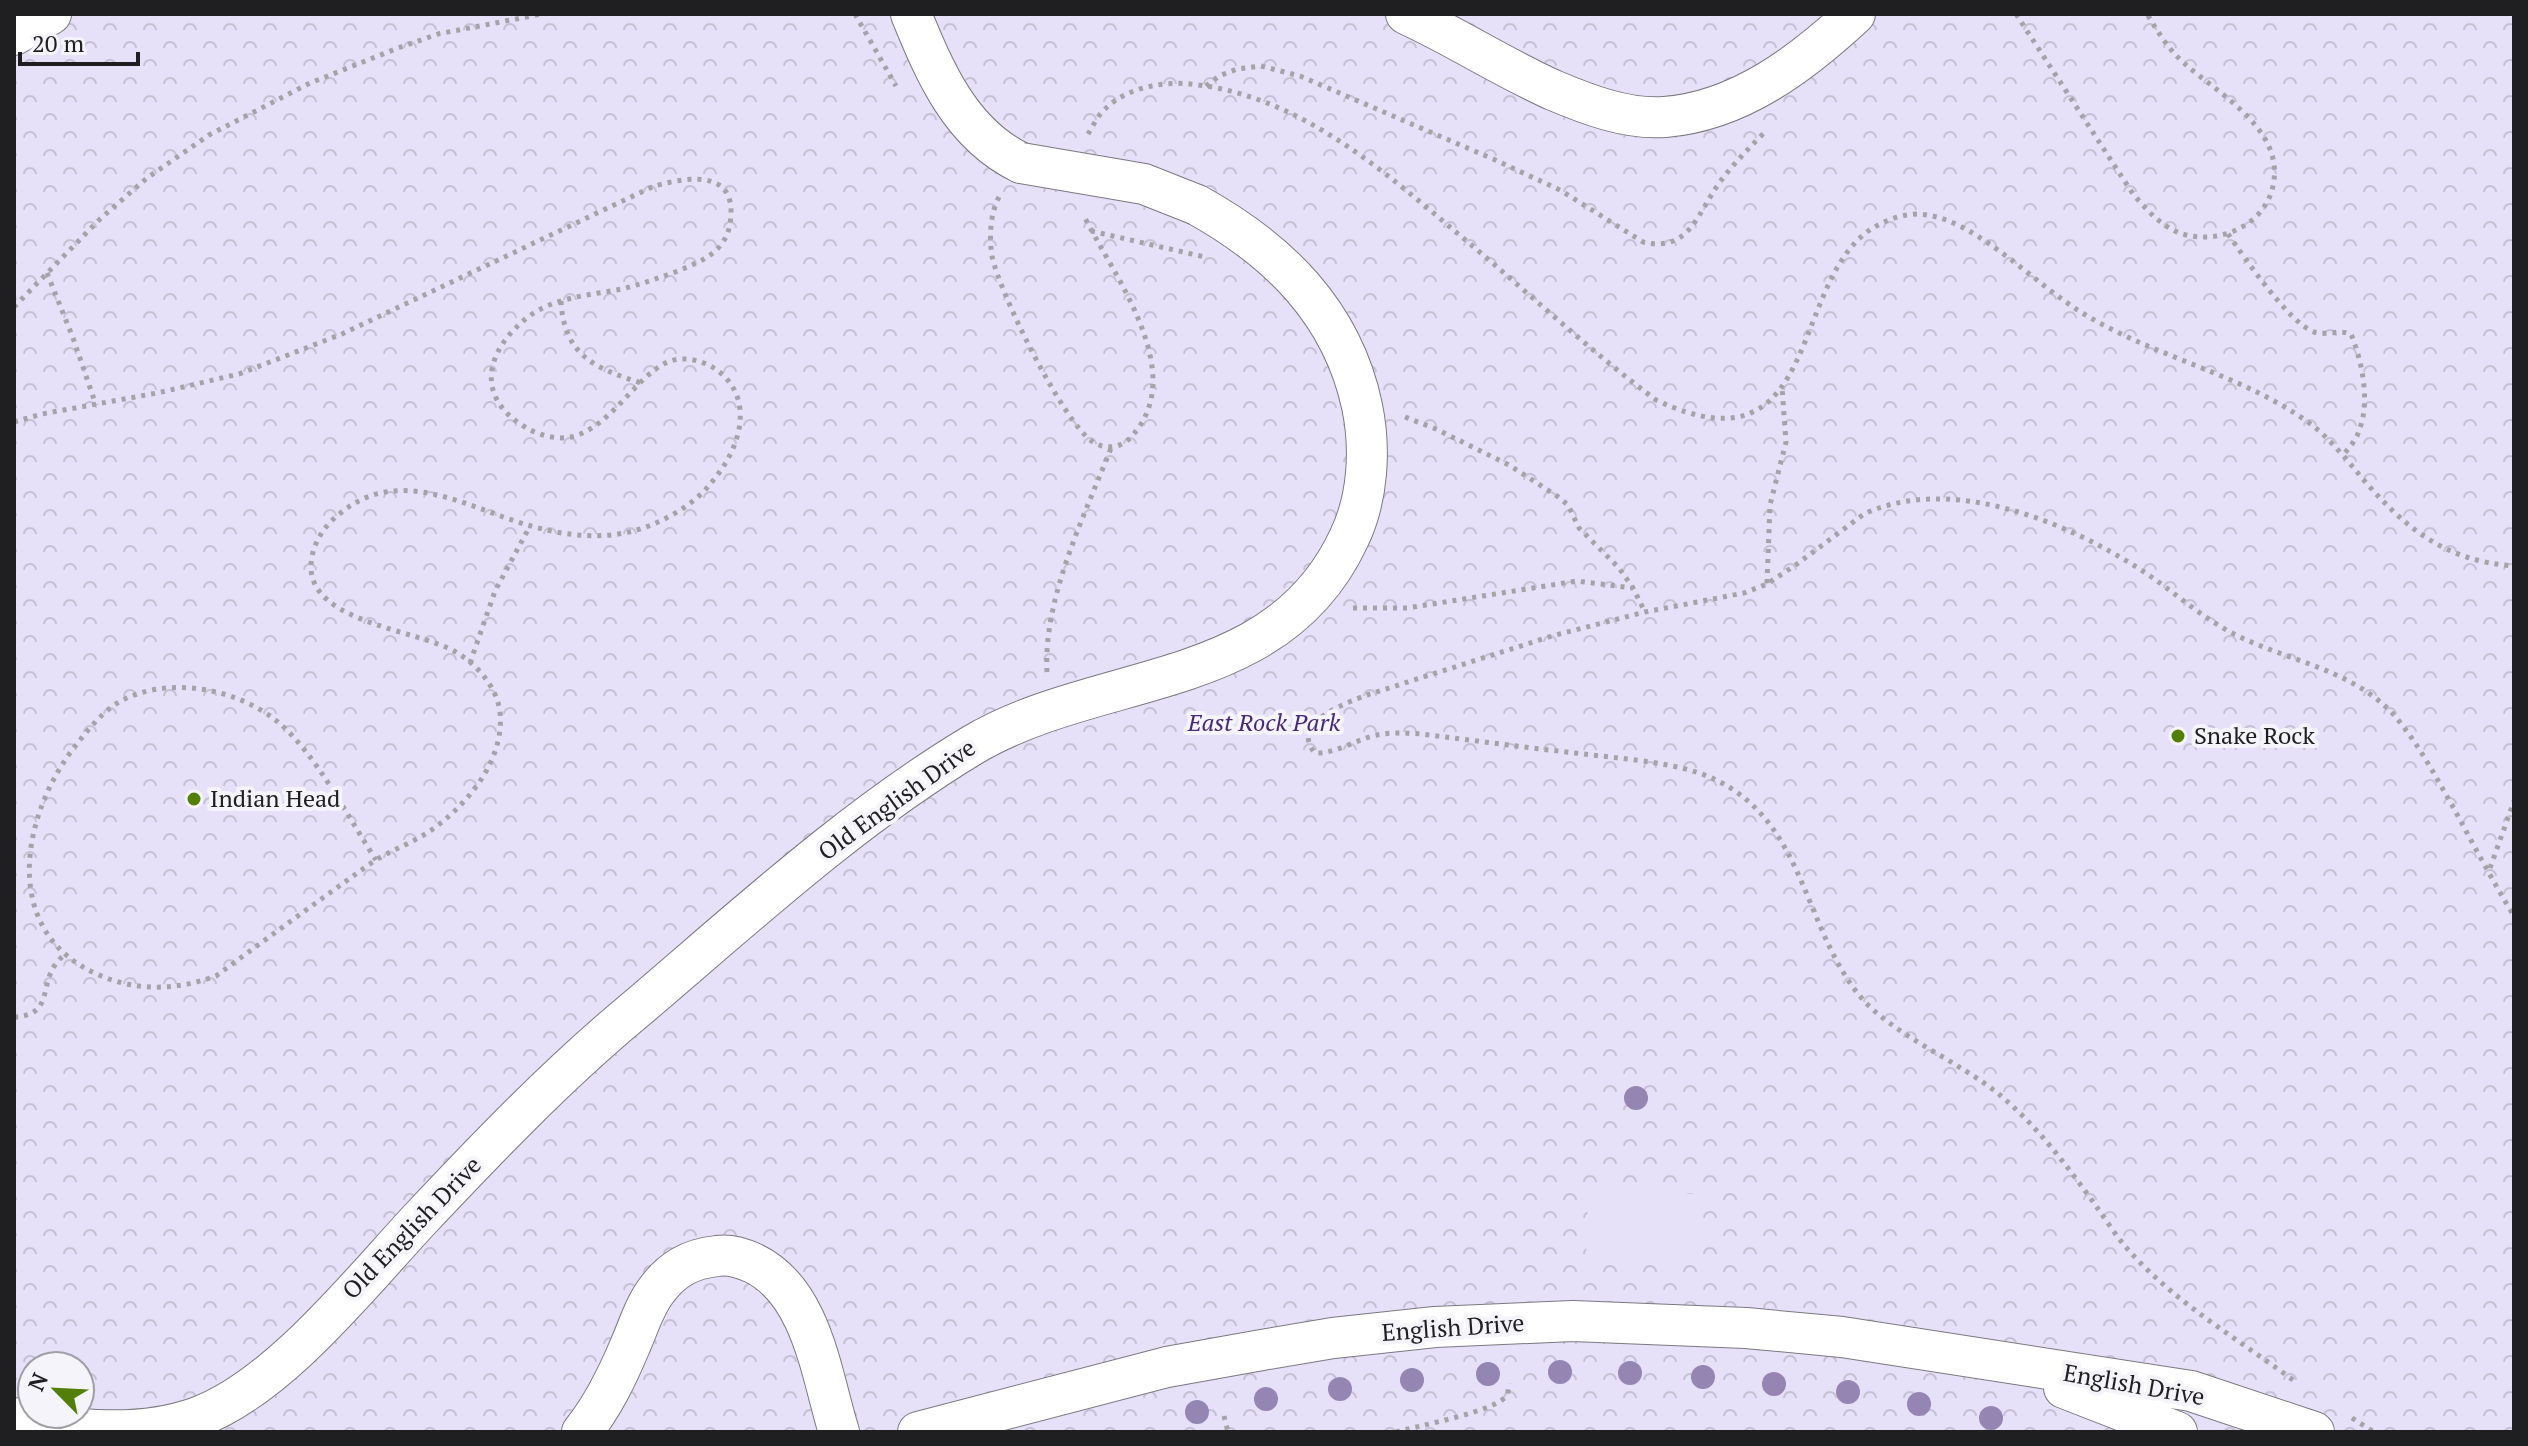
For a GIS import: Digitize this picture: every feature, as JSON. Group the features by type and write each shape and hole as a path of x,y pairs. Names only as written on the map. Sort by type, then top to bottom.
{"street":[{"path":"14,35 51,14"},
{"name":"Old English Drive","path":"14,1418 56,1427 92,1430 163,1427 202,1415 240,1396 309,1337 434,1203 620,1023 857,824 924,775 987,737 1051,710 1165,678 1229,656 1273,630 1309,600 1338,564 1355,526 1365,480 1367,453 1363,411 1353,372 1341,344 1309,294 1270,253 1235,226 1197,205 1144,184 1021,163 1004,155 987,141 952,100 911,14"},
{"path":"1406,14 1580,101 1634,115 1664,117 1698,110 1770,82 1855,14"},
{"path":"582,1432 600,1409 654,1293 671,1273 695,1258 724,1255 747,1260 768,1270 782,1282 802,1310 839,1432"},
{"name":"English Drive","path":"918,1432 1167,1367 1333,1338 1435,1327 1573,1321 1746,1328 1842,1337 2191,1391 2328,1422"},
{"name":"English Drive","path":"1997,1363 2177,1432"}],"path":[{"path":"14,307 100,219 147,178 209,135 310,83 398,48 438,34 542,14"},
{"path":"2019,15 2133,194 2154,218 2186,235 2206,237 2228,234 2245,226 2259,214 2269,198 2274,178 2272,155 2264,136 2250,120 2182,62 2147,14"},
{"path":"1084,148 1088,134 1103,110 1120,97 1142,89 1175,83 1241,93 1275,105 1312,125 1423,203 1656,400 1681,412 1727,419 1749,413 1782,386 1851,246 1870,229 1895,217 1924,214 1945,219 1970,230 2042,286 2086,315 2150,347 2211,370 2273,401 2313,426 2343,455 2391,512 2422,537 2458,554 2514,566"},
{"path":"1021,163 994,205 992,257 1016,317 1063,408 1090,440 1111,448 1125,444 1137,431 1148,410 1153,385 1151,363 1139,318 1091,231 1081,202"},
{"path":"14,422 239,374 328,340 404,306 652,187 685,178 700,178 722,188 731,201 730,230 721,246 695,264 651,281 561,301 533,313 503,343 493,361 491,381 496,403 512,420 538,435 569,438 592,428 618,408 657,367 672,359 707,363 732,386 739,401 740,423 723,469 704,492 641,529 606,536 574,536 530,526 449,496 392,491 367,498 333,518 319,537 312,554 311,573 315,586 326,600 378,625 456,652 486,679 495,694 500,711 500,734 495,755 479,783 458,807 427,833 376,860 216,976 190,986 164,989 109,980 63,956 44,933 33,907 28,874 31,843 45,795 67,756 89,729 117,703 145,692 175,688 210,690 250,703 277,722 299,744 376,860"},
{"path":"1091,231 1201,258 1220,250 1235,226"},
{"path":"2228,234 2245,259 2301,324 2316,333 2342,330 2351,334 2359,356 2364,409 2361,428 2343,455"},
{"path":"47,273 96,405"},
{"path":"561,301 562,321 572,347 604,369 641,383"},
{"path":"1767,584 1770,505 1786,442 1782,386"},
{"path":"1363,411 1387,412 1436,429 1509,465 1557,496 1568,505 1579,528 1619,568 1645,612"},
{"path":"1051,710 1048,640 1056,602 1067,559 1111,448"},
{"path":"2296,1382 2206,1320 2165,1287 2124,1244 2058,1155 2003,1097 1963,1067 1894,1025 1859,996 1832,949 1773,825 1744,797 1713,779 1684,770 1617,758 1422,734 1377,735 1315,753 1309,746 1307,735 1314,723 1337,707 1552,636 1645,612 1714,601 1767,584 1864,514 1880,507 1899,501 1925,499 1990,504 2022,512 2098,545 2140,569 2209,621 2364,689 2394,715 2426,758 2514,916"},
{"path":"470,663 495,591 530,526"},
{"path":"1309,600 1341,608 1407,608 1577,581 1633,588"},
{"path":"2489,869 2514,801"},
{"path":"14,1017 35,1012 43,1003 53,965 63,956"},
{"path":"1396,1432 1463,1416 1499,1403 1507,1395 1509,1383"},
{"path":"1224,1416 1228,1432"},
{"path":"2328,1422 2374,1432"}],"green space":[{"name":"East Rock Park","path":"14,14 2514,14 2514,1432 14,1432"},
{"path":"1588,1191 1699,1194 1697,1265 1586,1262"}],"place":[{"name":"Snake Rock","path":"2178,736"},
{"name":"Indian Head","path":"194,799"}]}
